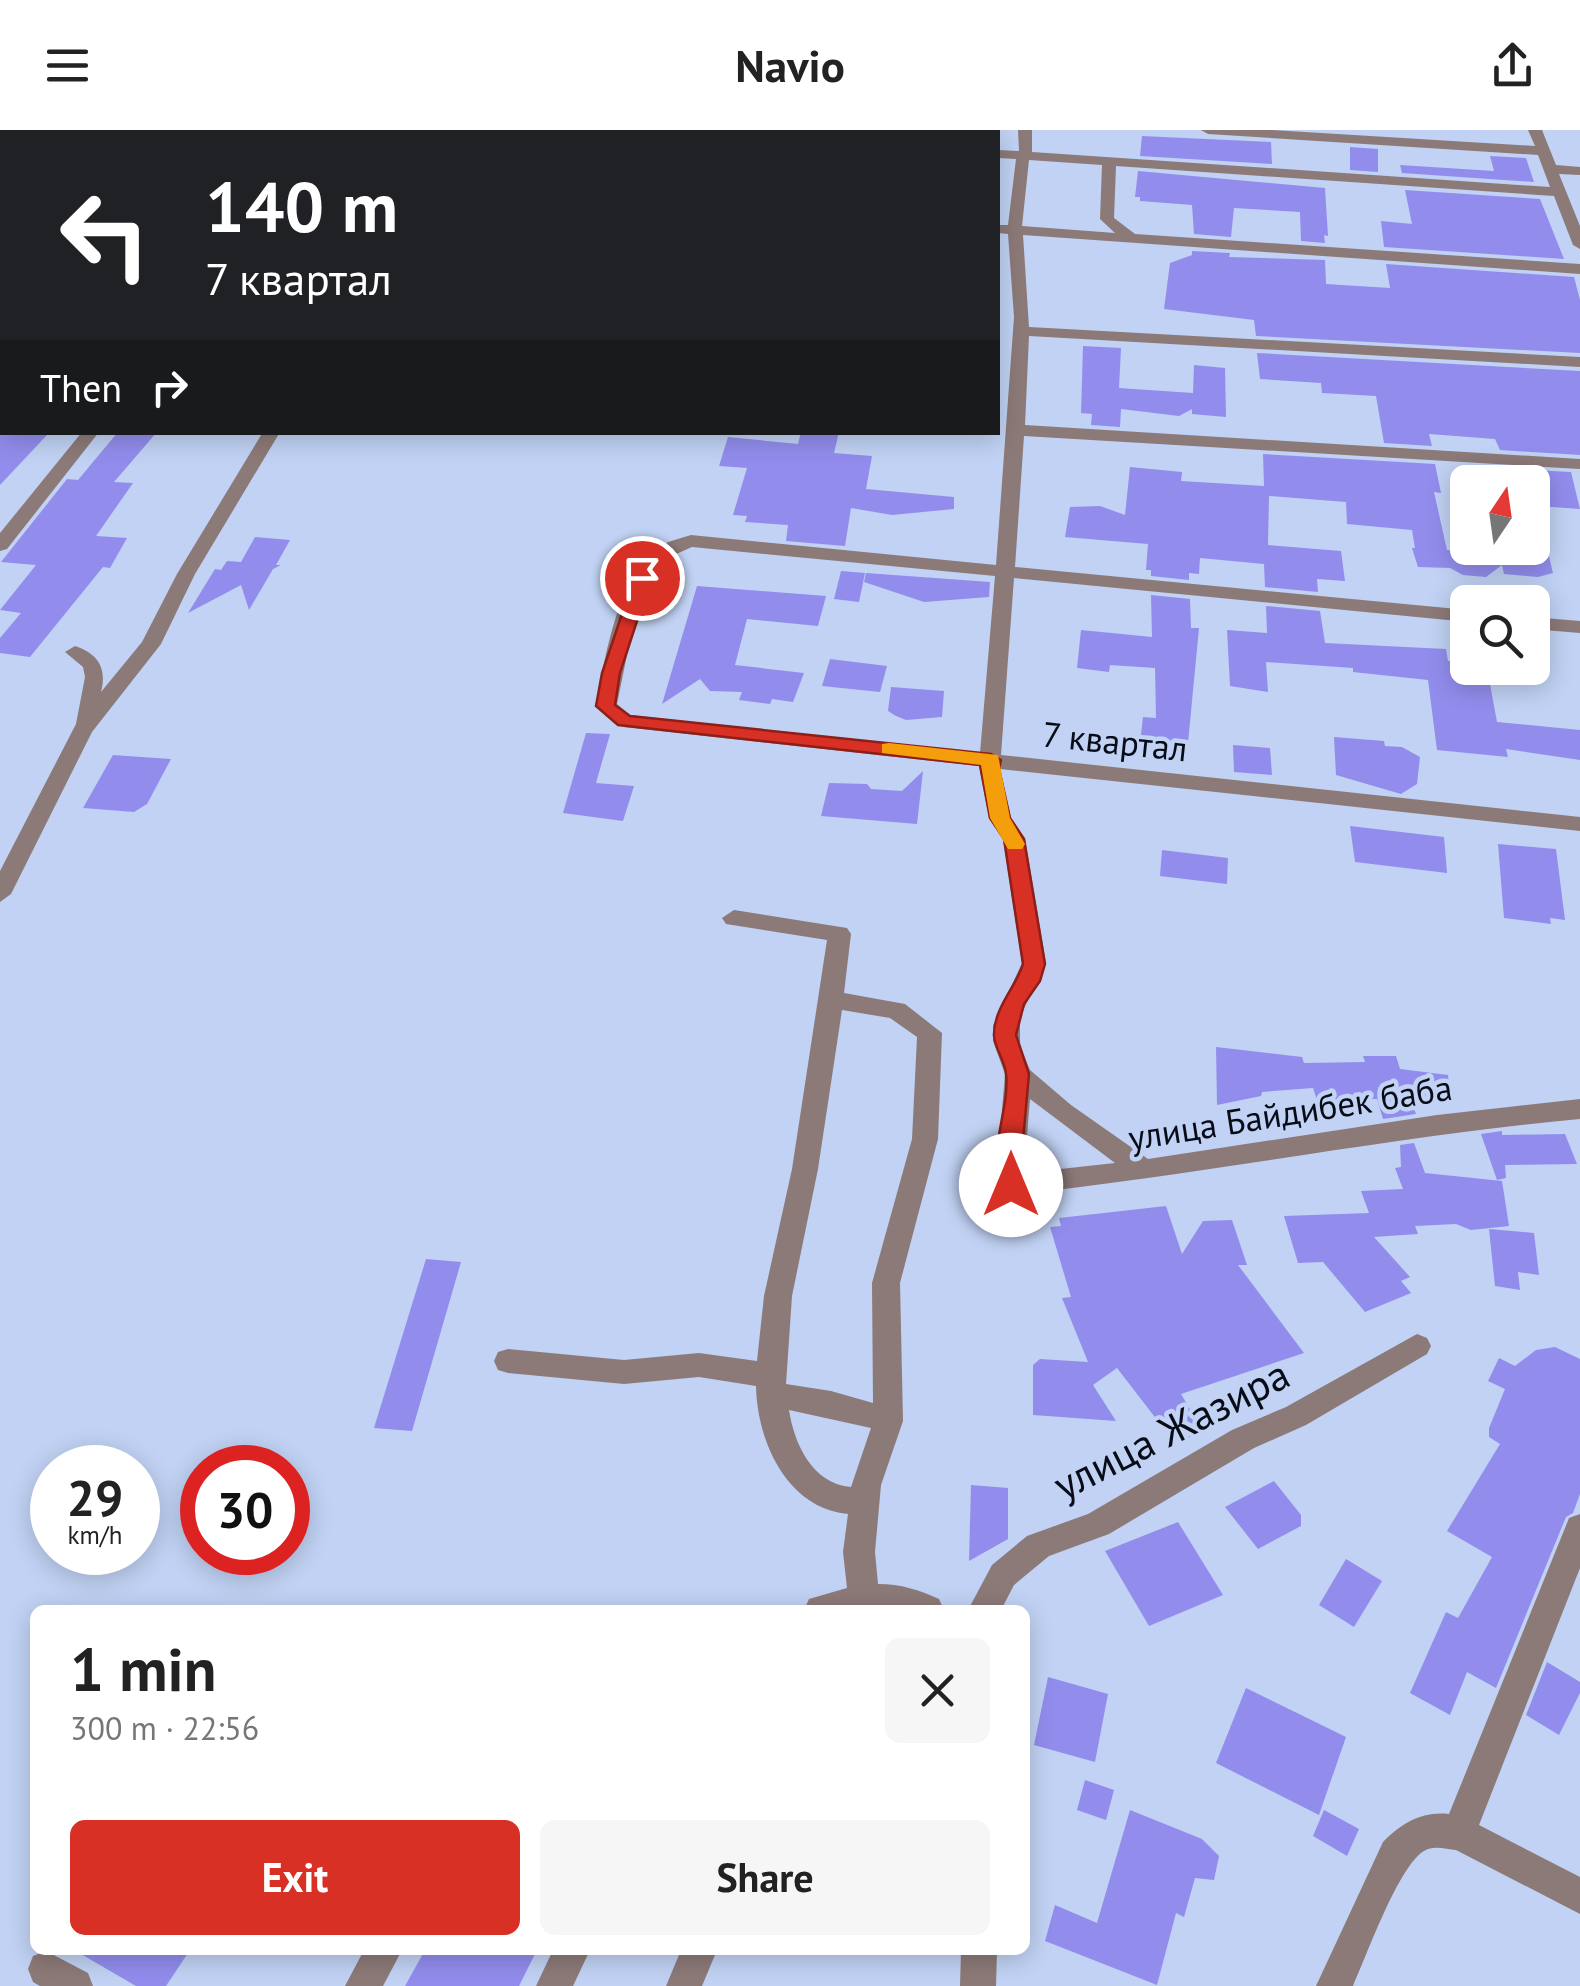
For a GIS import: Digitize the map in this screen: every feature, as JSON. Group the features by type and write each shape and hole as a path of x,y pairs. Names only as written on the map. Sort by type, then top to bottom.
{"street":[{"path":"1026,130 1024,156 1006,229 1017,328 1005,570 989,769 1000,818 1014,839 1034,964 1029,981 1014,1002 1005,1035 1018,1074 1062,1112 1145,1170"},
{"path":"1208,130 1543,151"},
{"path":"1535,130 1580,245"},
{"path":"1000,154 1560,192"},
{"path":"1108,163 1108,219 1130,237"},
{"path":"1550,169 1580,170"},
{"path":"1006,229 1580,269"},
{"path":"1017,328 1580,362"},
{"path":"1010,428 1580,464"},
{"path":"0,545 7,527 88,435"},
{"path":"0,894 82,730 151,644 186,574 270,435"},
{"name":"7 квартал","path":"1005,570 691,541 657,555 642,578 611,673 606,706 624,721 1580,824"},
{"path":"1005,570 1450,614"},
{"path":"1550,624 1580,626"},
{"path":"82,730 95,677 84,658 112,671 132,668"},
{"path":"734,918 838,934 832,1000 802,1182 777,1297 769,1386 780,1441 804,1481 830,1498 864,1501"},
{"path":"832,1000 896,1010 930,1034 926,1139 886,1283 888,1422 864,1501 859,1552 864,1598"},
{"name":"улица Байдибек баба","path":"1018,1074 1009,1163 1011,1185 1145,1170 1494,1116 1580,1109"},
{"name":"улица Жазира","path":"987,1605 1004,1575 1038,1546 1098,1524 1243,1439 1296,1416 1418,1346"},
{"path":"508,1361 624,1372 699,1365 888,1422"},
{"path":"1459,1832 1580,1528"},
{"path":"838,1605 864,1598 910,1599 920,1605"},
{"path":"1334,1986 1395,1854 1413,1836 1434,1830 1459,1832 1580,1896"},
{"path":"363,1986 381,1955"},
{"path":"554,1986 570,1955"},
{"path":"684,1986 697,1955"},
{"path":"978,1986 979,1955"}],"building":[{"path":"1142,136 1271,142 1272,164 1140,156"},
{"path":"1350,147 1378,149 1378,172 1350,170"},
{"path":"1490,156 1526,158 1534,182 1402,173 1400,165 1494,171"},
{"path":"1138,171 1325,188 1328,236 1324,235 1325,243 1301,241 1300,212 1234,208 1231,237 1194,234 1192,205 1140,201 1140,197 1135,197"},
{"path":"1405,190 1540,199 1564,259 1384,247 1381,221 1412,224"},
{"path":"1192,251 1230,253 1229,257 1325,260 1326,284 1390,288 1386,264 1574,277 1580,300 1580,353 1256,336 1254,320 1164,309 1170,263 1192,255"},
{"path":"1083,346 1121,348 1119,388 1193,393 1194,365 1225,368 1226,417 1192,414 1192,409 1179,416 1121,409 1120,427 1091,425 1092,414 1081,413"},
{"path":"1257,353 1580,371 1580,455 1500,450 1495,439 1429,434 1432,446 1384,443 1376,396 1322,393 1321,383 1260,379"},
{"path":"0,435 47,435 0,485"},
{"path":"116,435 154,435 114,482 133,483 96,536 127,538 110,568 103,567 30,657 0,653 0,638 21,613 0,610 36,565 1,562 67,479 78,480"},
{"path":"800,435 838,435 834,453 872,456 866,489 954,497 954,509 892,515 851,508 845,546 786,541 788,525 745,522 747,516 733,515 747,468 719,466 728,437 798,444"},
{"path":"1263,454 1435,464 1441,493 1434,492 1450,550 1450,565 1502,565 1486,577 1463,575 1450,568 1418,567 1412,530 1347,524 1346,502 1269,496 1268,545 1341,551 1345,581 1317,579 1318,592 1265,587 1264,564 1200,558 1199,574 1189,573 1189,580 1151,576 1151,570 1146,570 1148,544 1065,537 1070,507 1100,506 1125,515 1130,467 1182,472 1181,481 1264,486"},
{"path":"1550,471 1571,472 1580,509 1550,507"},
{"path":"255,537 290,540 276,565 281,565 273,569 249,610 241,585 188,613 215,569 221,570 227,561 241,562"},
{"path":"1550,560 1553,573 1538,577 1504,574 1502,565 1550,565"},
{"path":"841,571 865,573 859,602 834,599"},
{"path":"866,573 990,582 989,597 924,602 864,582"},
{"path":"697,586 826,596 818,626 747,619 735,665 804,673 793,702 739,700 742,692 710,691 700,679 662,704"},
{"path":"1151,595 1190,599 1191,628 1199,628 1188,743 1170,756 1156,754 1140,743 1143,717 1156,718 1155,668 1110,665 1109,672 1077,668 1081,630 1152,637"},
{"path":"1266,606 1320,611 1325,643 1446,649 1450,685 1490,685 1497,722 1580,730 1580,760 1506,749 1508,757 1437,750 1428,680 1353,672 1353,668 1266,662 1268,692 1230,686 1227,630 1267,633"},
{"path":"830,659 887,666 880,692 822,686"},
{"path":"891,687 944,691 942,717 906,720 896,716 888,711"},
{"path":"586,733 610,734 596,783 634,786 623,821 563,813"},
{"path":"1334,737 1384,741 1385,746 1402,747 1420,757 1417,784 1401,794 1336,775"},
{"path":"1233,745 1270,748 1272,775 1234,772"},
{"path":"113,755 171,759 147,804 134,812 83,808"},
{"path":"923,771 917,824 821,816 829,783 867,784 871,789 902,791"},
{"path":"1350,826 1444,837 1447,873 1355,862"},
{"path":"1498,844 1556,849 1565,920 1550,918 1551,924 1504,918"},
{"path":"1162,850 1228,858 1227,884 1160,876"},
{"path":"1216,1047 1302,1057 1304,1063 1365,1062 1363,1056 1396,1056 1400,1069 1448,1075 1451,1103 1410,1098 1416,1114 1383,1119 1377,1099 1317,1100 1313,1088 1262,1092 1261,1096 1217,1105"},
{"path":"1502,1131 1502,1135 1565,1134 1577,1164 1505,1165 1506,1178 1497,1180 1481,1134"},
{"path":"1414,1143 1425,1173 1502,1181 1509,1226 1471,1230 1456,1224 1415,1226 1418,1234 1374,1237 1410,1277 1401,1281 1411,1293 1365,1312 1323,1262 1298,1263 1284,1216 1369,1213 1361,1191 1403,1189 1395,1168 1401,1167 1400,1145"},
{"path":"1166,1206 1182,1254 1203,1221 1232,1220 1247,1265 1238,1265 1304,1353 1181,1394 1204,1433 1174,1442 1117,1368 1093,1385 1116,1421 1033,1415 1033,1365 1040,1359 1088,1362 1062,1298 1071,1297 1050,1227 1061,1226 1059,1218"},
{"path":"1489,1229 1534,1233 1539,1275 1518,1272 1520,1290 1495,1286"},
{"path":"426,1259 461,1262 412,1431 374,1428"},
{"path":"1555,1347 1580,1359 1580,1494 1573,1513 1566,1517 1496,1688 1467,1672 1450,1715 1410,1693 1446,1612 1458,1618 1492,1557 1447,1531 1500,1444 1489,1437 1489,1428 1505,1389 1488,1381 1499,1358 1515,1366 1536,1350"},
{"path":"1274,1481 1301,1515 1301,1526 1258,1549 1225,1507"},
{"path":"971,1485 1008,1488 1008,1539 969,1561"},
{"path":"1178,1522 1223,1595 1149,1626 1105,1551"},
{"path":"1346,1559 1382,1581 1354,1627 1319,1605"},
{"path":"1547,1662 1580,1682 1580,1693 1559,1735 1526,1715"},
{"path":"1048,1677 1108,1694 1095,1762 1034,1745"},
{"path":"1246,1688 1346,1737 1319,1815 1216,1763"},
{"path":"1085,1780 1114,1790 1106,1820 1077,1810"},
{"path":"1130,1810 1202,1839 1219,1856 1214,1880 1195,1878 1184,1917 1176,1913 1157,1985 1045,1941 1055,1905 1097,1923"},
{"path":"1324,1810 1359,1829 1347,1856 1313,1836"},
{"path":"83,1955 187,1955 166,1986 136,1986"},
{"path":"422,1955 534,1955 519,1986 405,1986"}],"slow traffic":[{"path":"889,749 991,760 989,769 1000,818 1015,844"}],"route":[{"path":"642,578 611,673 606,706 624,721 991,760 989,769 1000,818 1014,839 1034,964 1029,981 1014,1002 1005,1035 1018,1074 1009,1163 1011,1185"}]}
